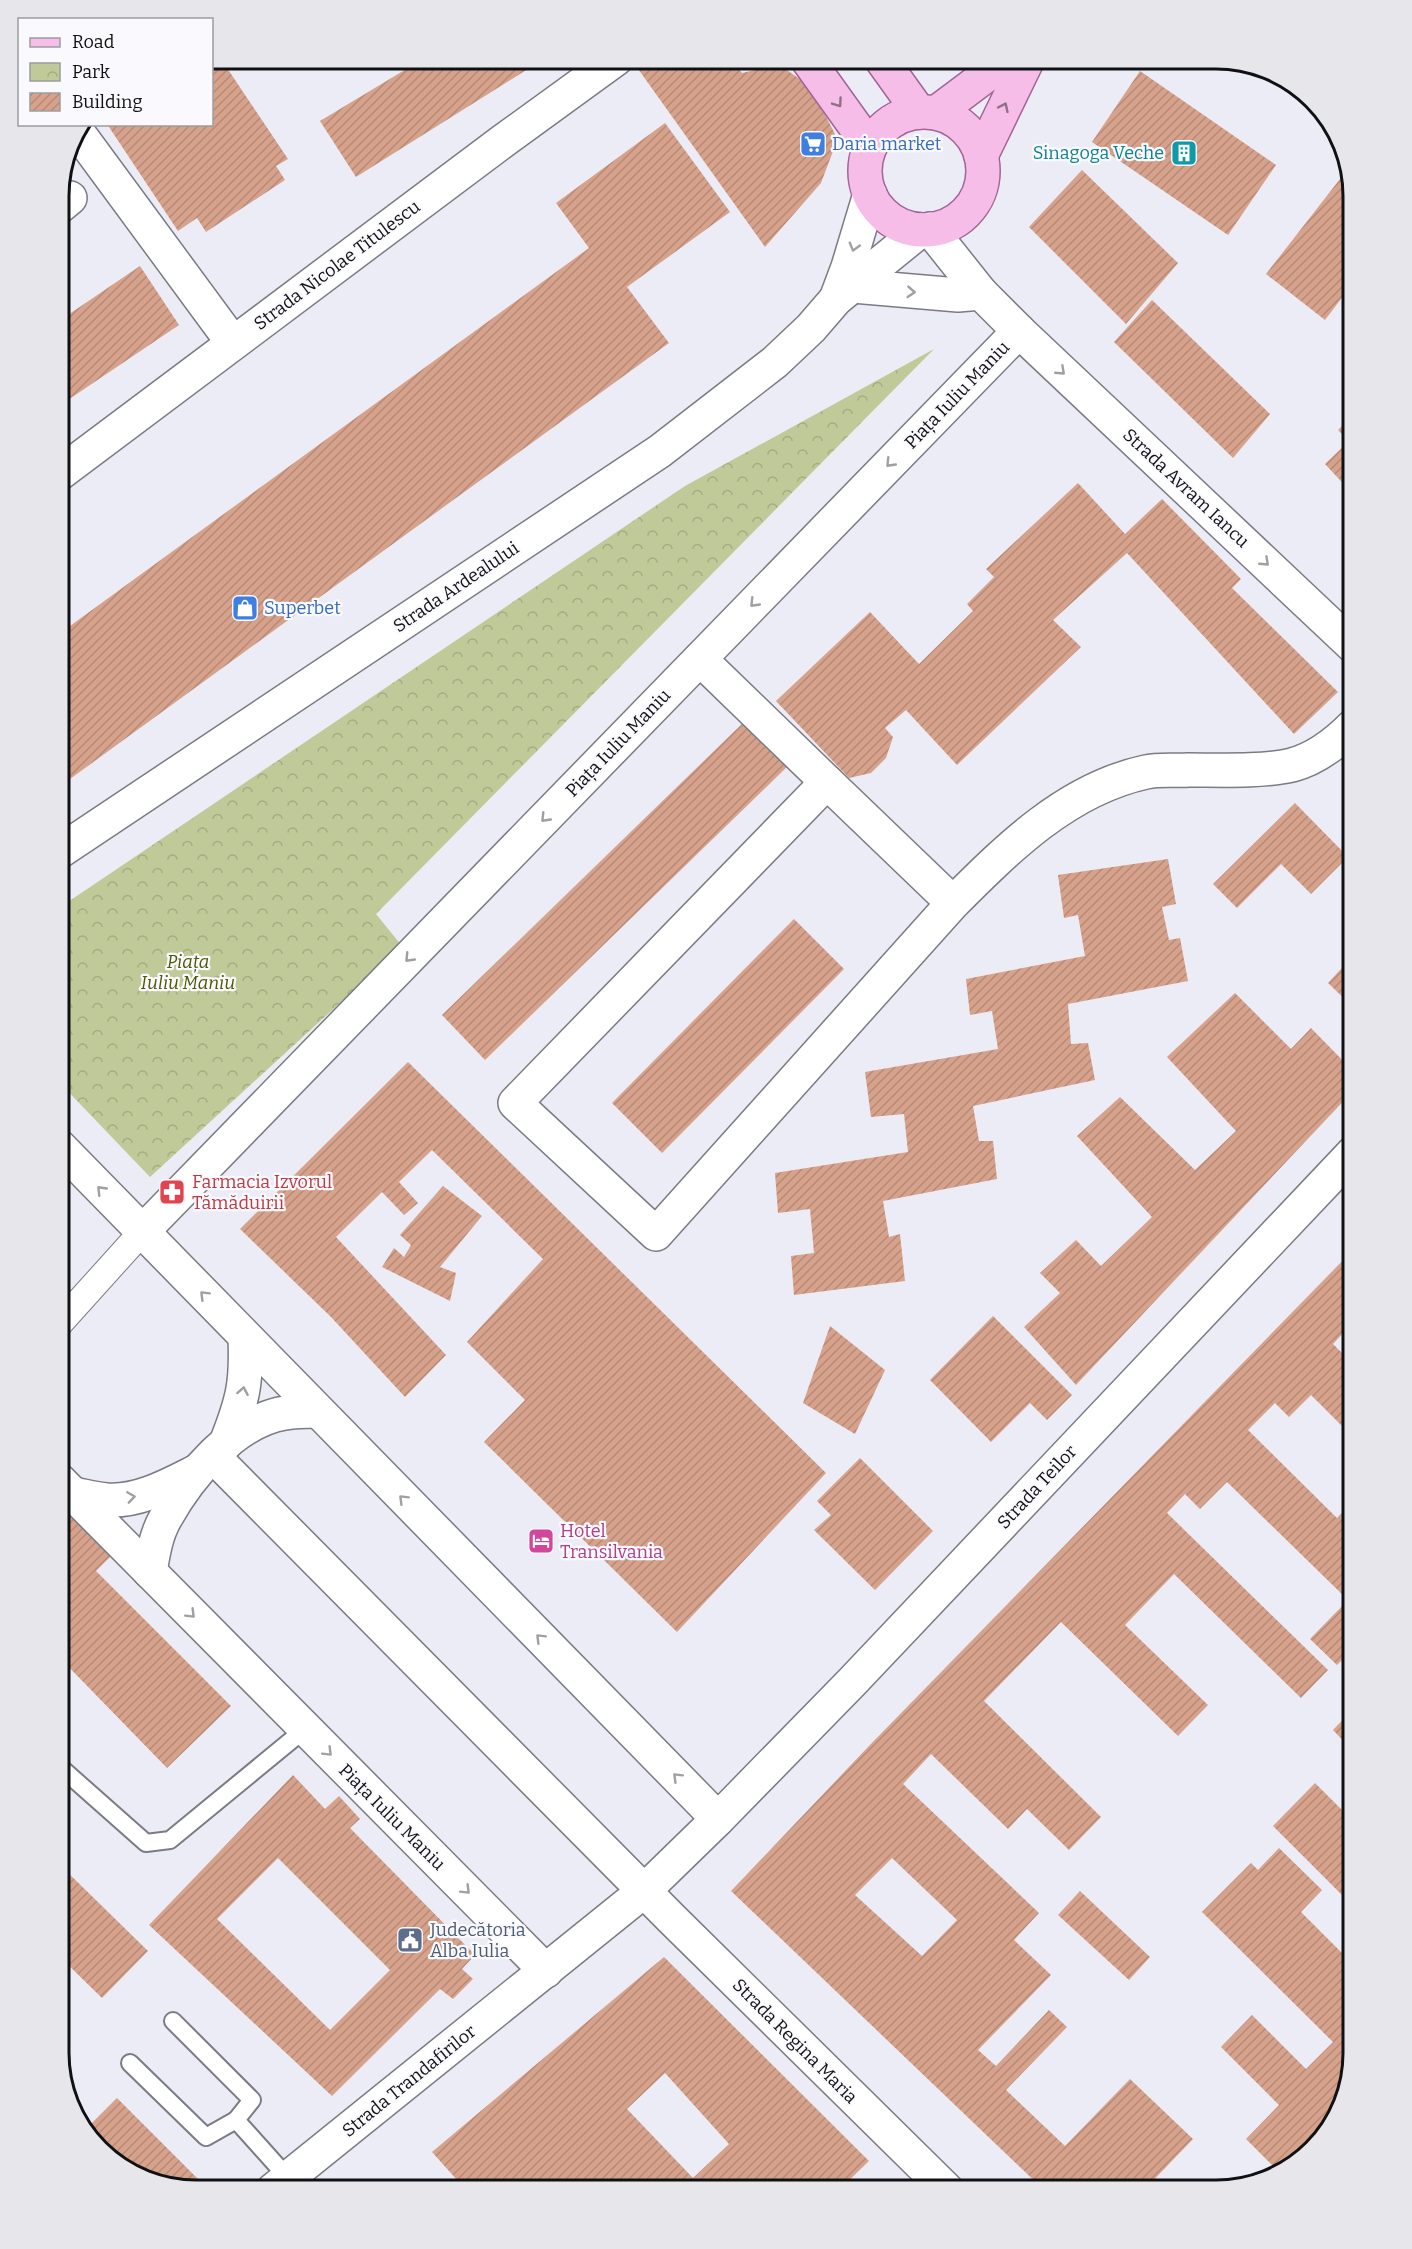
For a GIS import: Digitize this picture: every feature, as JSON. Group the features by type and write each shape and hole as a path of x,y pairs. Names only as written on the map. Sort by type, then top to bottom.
{"main road":[{"path":"814,69 870,147"},
{"path":"890,69 928,113"},
{"path":"928,113 993,69"},
{"path":"981,156 1023,69"},
{"path":"928,113 951,119 964,128 974,141 981,156 983,172 980,189 972,204 961,217 946,225 925,230 904,227 890,219 878,208 870,194 865,176 870,147 889,123 903,115 928,113"}],"street":[{"name":"Strada Nicolae Titulescu","path":"69,466 603,69"},
{"path":"83,139 233,343"},
{"name":"Strada Ardealului","path":"844,292 848,267 870,194"},
{"name":"Strada Ardealului","path":"69,845 660,451 775,362 844,292 925,230"},
{"name":"Strada Avram Iancu","path":"925,230 981,293 1019,331 1343,637"},
{"path":"844,292 950,295 981,293"},
{"name":"Piața Iuliu Maniu","path":"69,1313 142,1232 1019,331"},
{"path":"700,659 953,903"},
{"path":"827,782 515,1103 656,1234 953,903 1002,854 1053,813 1097,788 1148,771 1248,769 1292,765 1322,752 1343,734"},
{"path":"69,1156 718,1819 644,1891 546,1971"},
{"name":"Strada Teilor","path":"718,1819 852,1682 1343,1164"},
{"name":"Piața Iuliu Maniu","path":"150,1572 154,1547 164,1520 212,1456 243,1396 246,1372 245,1337"},
{"name":"Piața Iuliu Maniu","path":"69,1488 108,1500 140,1496 163,1488 260,1421 284,1413 317,1411"},
{"path":"212,1456 644,1891"},
{"name":"Piața Iuliu Maniu","path":"69,1490 546,1971"},
{"name":"Strada Regina Maria","path":"644,1891 937,2180"},
{"name":"Strada Trandafirilor","path":"285,2180 546,1971"}],"lane":[{"path":"69,1776 146,1844 170,1840 305,1729"},
{"path":"130,2063 206,2137 236,2120 252,2100 173,2021"},
{"path":"236,2120 277,2180"}],"green space":[{"name":"Piața Iuliu Maniu","path":"934,349 376,914 402,946 150,1177 69,1092 69,901 685,486"}],"building":[{"path":"213,69 228,69 288,159 276,166 285,180 206,232 197,218 178,231 108,126 213,126"},
{"path":"406,69 528,69 356,177 320,121"},
{"path":"638,69 739,69 742,73 760,69 785,69 801,80 818,101 835,134 835,146 821,183 765,247"},
{"name":"Sinagoga Veche","path":"1140,71 1276,165 1228,235 1092,142"},
{"path":"665,123 730,212 627,287 669,343 69,780 69,627 589,248 556,203"},
{"path":"1082,170 1178,263 1126,324 1029,227"},
{"path":"1341,177 1343,296 1325,320 1266,274"},
{"path":"140,266 179,325 69,399 69,314"},
{"path":"1152,300 1270,414 1233,458 1114,342"},
{"path":"1343,425 1343,435 1338,430"},
{"path":"1343,447 1343,483 1325,464"},
{"path":"1078,483 1125,534 1162,499 1241,579 1232,588 1338,692 1294,734 1127,553 1053,620 1081,647 957,765 906,710 885,728 893,737 886,758 871,773 849,778 776,701 870,612 919,664 973,611 967,604 994,577 986,569"},
{"path":"747,719 790,764 485,1060 442,1015"},
{"path":"1295,803 1343,852 1343,862 1311,894 1281,864 1237,908 1213,884"},
{"path":"1168,859 1176,904 1162,907 1169,940 1180,938 1188,981 1068,1004 1071,1044 1088,1043 1095,1080 973,1106 979,1141 993,1141 997,1179 883,1201 889,1237 900,1234 905,1281 794,1295 791,1256 814,1253 810,1209 778,1213 775,1173 908,1152 904,1114 871,1117 865,1072 998,1049 992,1011 970,1015 966,979 1085,956 1078,915 1064,918 1058,875"},
{"path":"794,919 844,969 662,1153 612,1103"},
{"path":"1343,967 1343,997 1328,983"},
{"path":"1235,993 1291,1049 1311,1028 1343,1061 1343,1102 1076,1385 1024,1327 1060,1293 1040,1273 1076,1240 1101,1266 1152,1217 1077,1136 1120,1097 1195,1170 1236,1131 1167,1057"},
{"path":"408,1062 826,1473 677,1632 484,1442 525,1400 467,1342 543,1259 432,1150 399,1182 418,1203 404,1215 382,1192 336,1237 446,1355 405,1397 331,1317 240,1229"},
{"path":"443,1186 482,1216 440,1267 456,1273 450,1301 382,1267 394,1248 404,1257 411,1245 400,1235"},
{"path":"1343,1260 1343,1333 1333,1344 1343,1354 1343,1427 1311,1395 1289,1417 1275,1403 1248,1430 1337,1518 1343,1512 1343,1595 1227,1482 1200,1509 1185,1494 1167,1513 1328,1670 1301,1698 1174,1574 1125,1625 1208,1705 1178,1736 1061,1622 984,1701 1101,1817 1069,1850 1027,1809 1008,1829 931,1754 903,1784 1039,1913 1014,1940 1051,1975 978,2050 996,2066 1049,2010 1067,2027 1006,2090 1065,2146 1130,2079 1193,2139 1154,2180 1034,2180 731,1891 867,1748","holes":["892,1858 957,1920 922,1956 855,1895"]},
{"path":"993,1316 1072,1395 1047,1420 1030,1403 991,1442 930,1380"},
{"path":"830,1326 885,1370 855,1434 803,1403"},
{"path":"860,1458 933,1531 875,1590 814,1530 831,1515 817,1501"},
{"path":"69,1513 112,1555 96,1571 231,1706 167,1768 69,1667"},
{"path":"1343,1605 1343,1659 1337,1665 1310,1639"},
{"path":"1343,1720 1343,1740 1333,1730"},
{"name":"Judecătoria Alba Iulia","path":"293,1775 325,1809 339,1796 360,1819 350,1828 475,1955 462,1969 473,1979 453,1999 440,1989 332,2096 149,1925","holes":["278,1858 390,1970 330,2030 217,1919"]},
{"path":"1315,1783 1343,1811 1343,1896 1273,1826"},
{"path":"1279,1848 1322,1890 1301,1912 1343,1954 1343,2053 1341,2077 1336,2094 1317,2129 1294,2153 1273,2166 1246,2139 1279,2105 1221,2047 1252,2015 1306,2069 1333,2042 1202,1912 1251,1863 1258,1870"},
{"path":"69,1874 148,1951 102,1998 69,1966"},
{"path":"1080,1891 1150,1957 1129,1980 1058,1915"},
{"path":"664,1957 869,2161 849,2180 457,2180 432,2152","holes":["665,2073 729,2144 693,2178 627,2109"]},
{"path":"117,2098 199,2180 172,2178 140,2167 112,2148 91,2124"}],"place":[{"name":"Daria market","path":"813,144"},
{"name":"Sinagoga Veche","path":"1184,153"},
{"name":"Superbet","path":"245,608"},
{"name":"Farmacia Izvorul Tămăduirii","path":"172,1192"},
{"name":"Hotel Transilvania","path":"541,1541"},
{"name":"Judecătoria Alba Iulia","path":"410,1940"}]}
